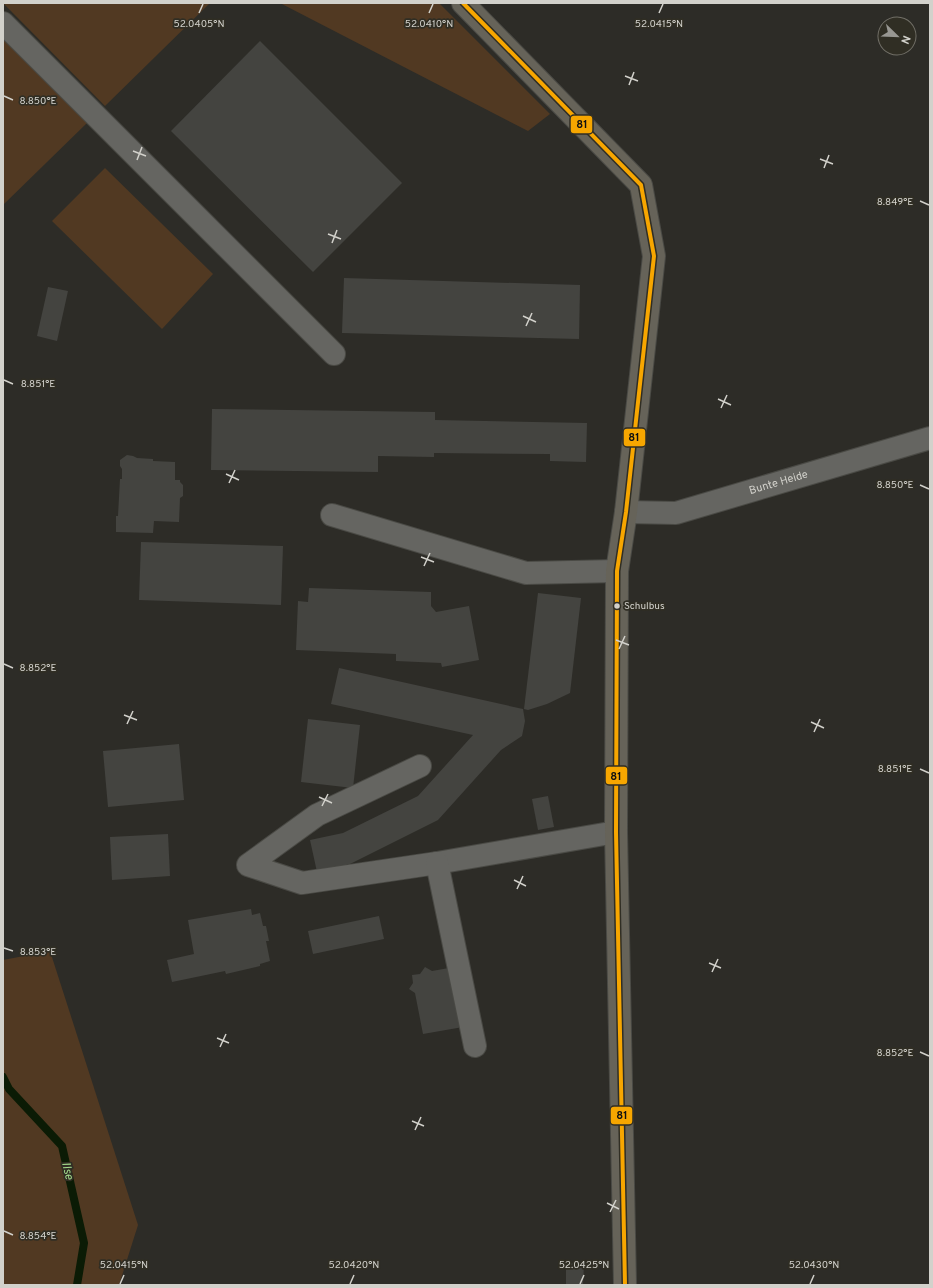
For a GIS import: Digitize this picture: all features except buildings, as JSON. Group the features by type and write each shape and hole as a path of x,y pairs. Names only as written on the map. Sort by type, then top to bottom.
{"main road":[{"path":"463,3 641,185 654,256 626,512 616,571 616,832 625,1285"}],"street":[{"path":"3,23 334,354"},
{"name":"Bunte Heide","path":"626,512 676,513 930,438"},
{"path":"332,515 526,574 616,571"},
{"path":"420,766 317,815 248,865 302,883 437,863 616,832"},
{"path":"437,863 475,1046"}],"shaded area":[{"path":"3,3 210,3 105,106"},
{"path":"280,3 439,3 550,114 528,131"},
{"path":"3,37 88,122 3,205"},
{"path":"105,168 213,274 162,329 52,221"},
{"path":"50,951 138,1225 119,1285 3,1285 3,960"}],"waterway":[{"name":"Ilse","path":"3,1077 9,1089 62,1146 84,1243 77,1285"}],"transit line":[{"name":"81","path":"463,3 641,185 654,256 626,512 617,571 616,832 625,1285"}],"place":[{"name":"Schulbus","path":"617,606"}]}
